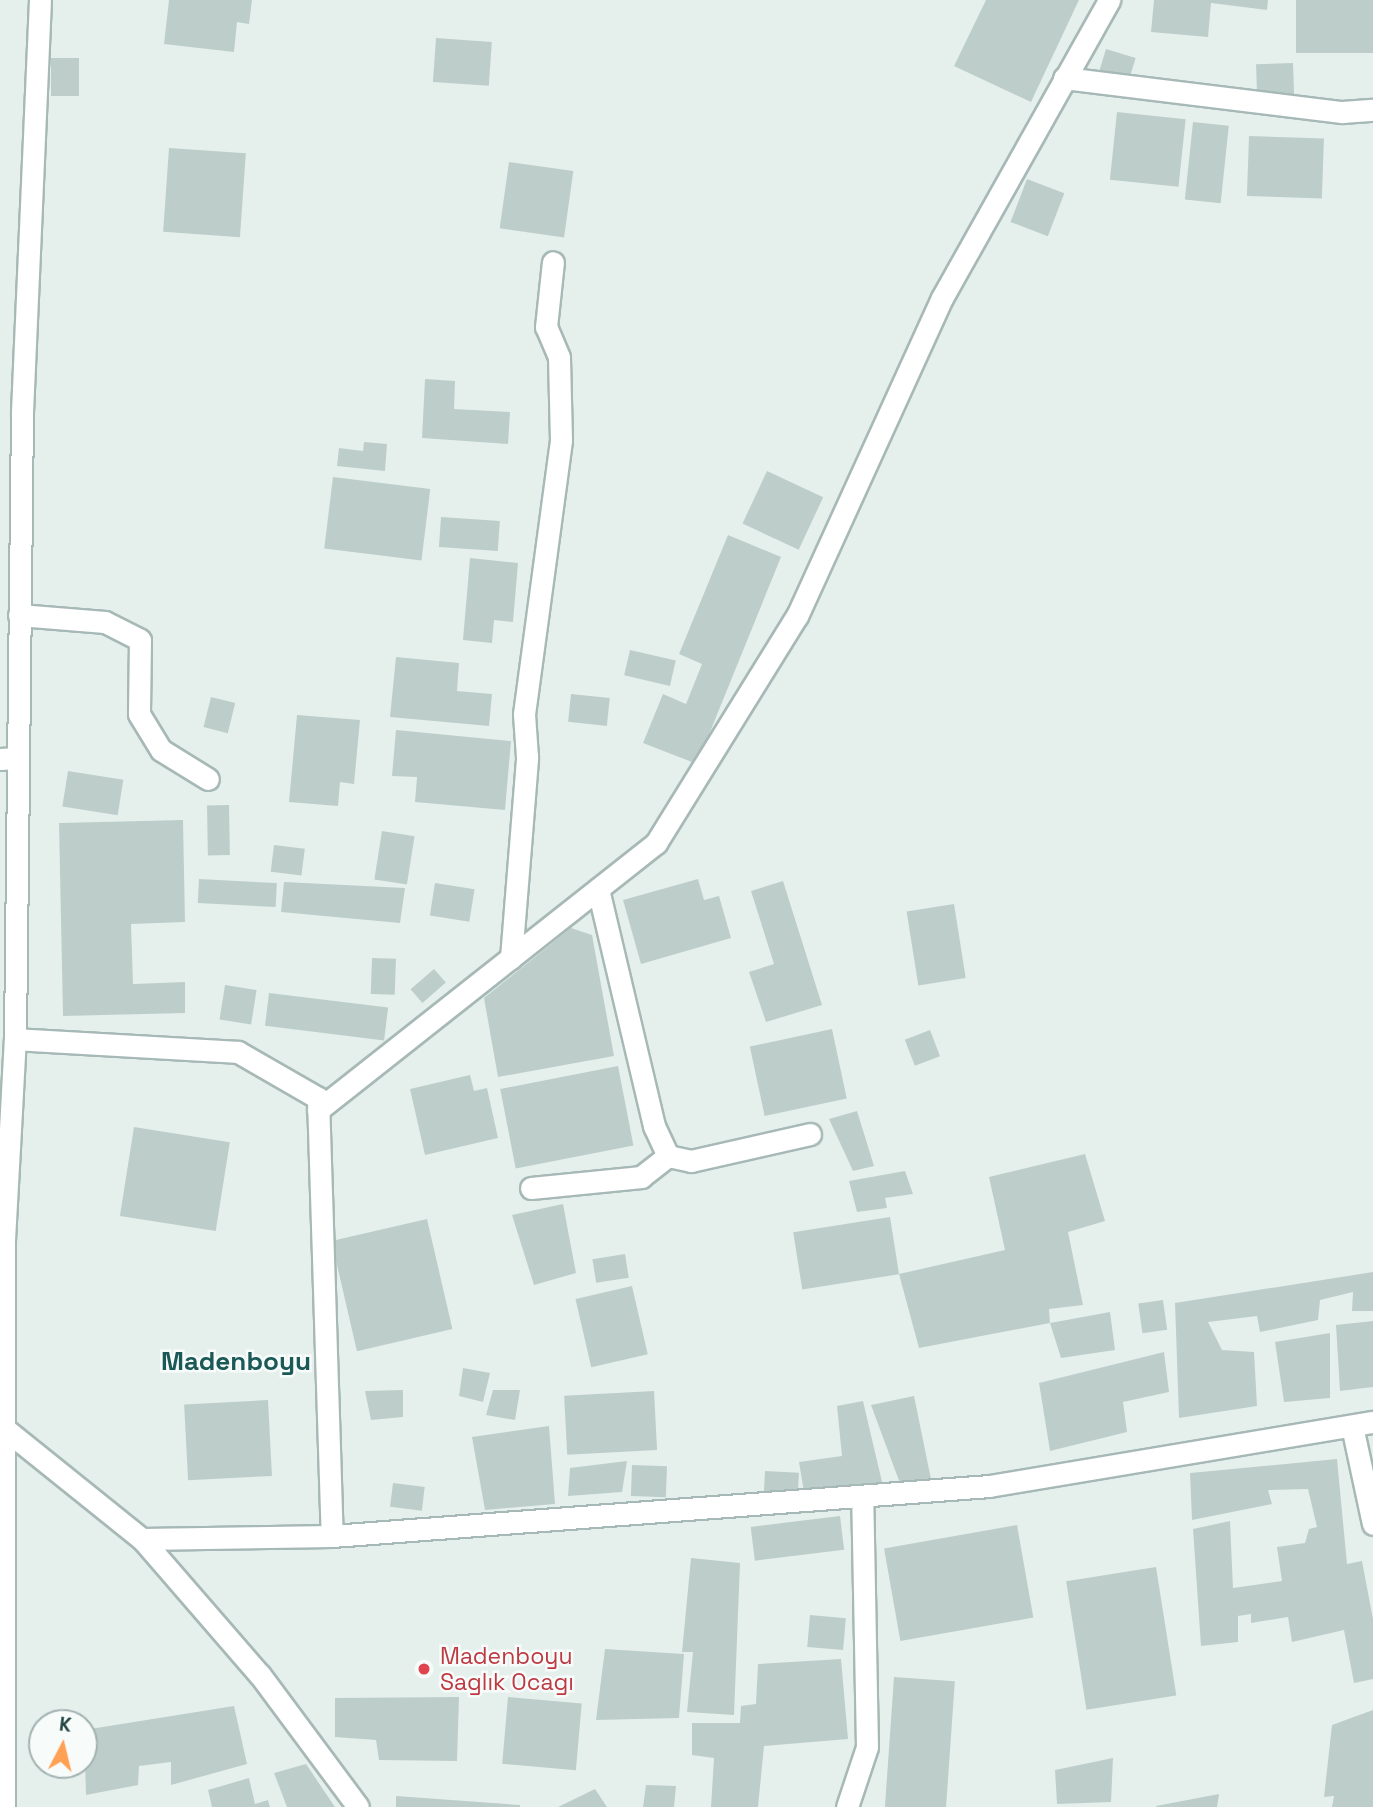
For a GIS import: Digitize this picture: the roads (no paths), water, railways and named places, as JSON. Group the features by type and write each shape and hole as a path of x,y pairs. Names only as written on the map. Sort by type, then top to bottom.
{"street":[{"path":"4,1807 5,1429 2,1241 5,1117 15,1039 8,758 19,615 40,0"},
{"path":"318,1110 656,843 797,616 942,298 1109,0"},
{"path":"1064,78 1342,112 1373,110"},
{"path":"510,958 527,757 525,700 561,440 559,357 546,327 553,262"},
{"path":"19,615 105,622 140,640 139,714 161,751 208,779"},
{"path":"598,889 654,1126 668,1156"},
{"path":"15,1039 238,1052 318,1098 332,1536"},
{"path":"668,1156 691,1161 810,1134"},
{"path":"531,1188 641,1177 668,1156"},
{"path":"142,1539 332,1536 989,1486 1363,1424 1373,1524"},
{"path":"5,1429 142,1539 260,1675 358,1807"},
{"path":"847,1807 867,1747 862,1496"}],"place":[{"name":"Madenboyu Saglık Ocagı","path":"424,1669"}],"district":[{"name":"Madenboyu","path":"236,1362"}]}
